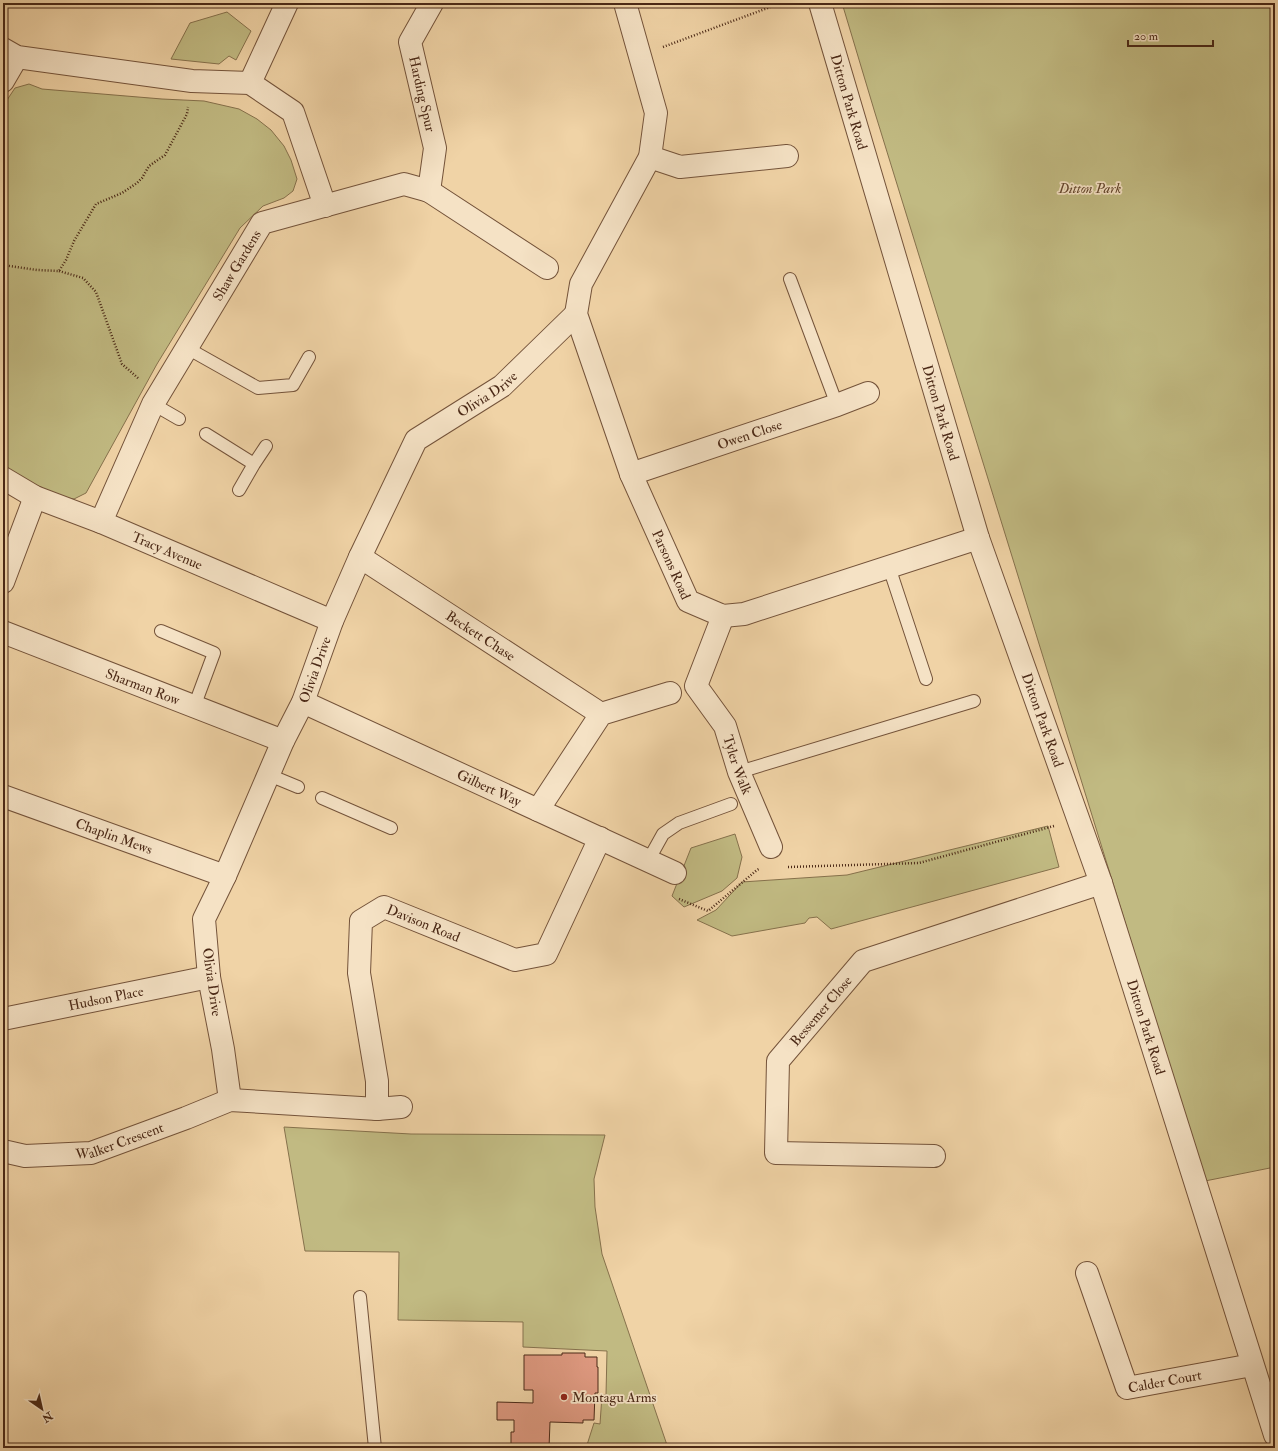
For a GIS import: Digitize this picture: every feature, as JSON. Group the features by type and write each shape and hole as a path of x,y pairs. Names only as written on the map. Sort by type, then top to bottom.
{"street":[{"path":"250,83 287,3"},
{"name":"Harding Spur","path":"428,191 434,148 410,42 432,3"},
{"path":"625,3 656,113 650,157 680,167 788,156"},
{"name":"Ditton Park Road","path":"820,3 978,538 1101,883 1275,1435"},
{"path":"3,81 10,53 192,81 250,83 293,112 325,206"},
{"name":"Parsons Road","path":"650,157 581,284 576,314 631,474 688,601 723,616 744,614 978,538"},
{"name":"Shaw Gardens","path":"101,522 155,400 262,222 404,184 428,191 547,268"},
{"name":"Olivia Drive","path":"230,1100 223,1049 209,977 204,919 225,876 283,741 303,702 332,622 360,557 416,440 502,386 576,314"},
{"name":"Owen Close","path":"631,474 868,394"},
{"name":"Tracy Avenue","path":"3,478 35,497 101,522 332,622"},
{"path":"3,582 35,497"},
{"name":"Beckett Chase","path":"360,557 601,714"},
{"name":"Tyler Walk","path":"723,616 696,686 725,726 739,772 771,847"},
{"name":"Sharman Row","path":"3,632 283,741"},
{"path":"538,810 601,714 670,693"},
{"name":"Gilbert Way","path":"303,702 675,873"},
{"name":"Chaplin Mews","path":"3,796 225,876"},
{"name":"Davison Road","path":"377,1109 377,1080 359,973 361,921 384,907 515,960 546,954 600,838"},
{"name":"Bessemer Close","path":"934,1156 776,1153 778,1061 863,961 1101,883"},
{"name":"Hudson Place","path":"3,1019 209,977"},
{"path":"230,1100 377,1109 401,1107"},
{"name":"Walker Crescent","path":"3,1151 25,1156 91,1153 230,1100"},
{"name":"Calder Court","path":"1087,1273 1127,1388 1252,1365"}],"lane":[{"path":"790,279 837,405"},
{"path":"187,348 258,388 293,385 309,357"},
{"path":"155,400 179,419"},
{"path":"206,434 254,464"},
{"path":"240,490 266,446"},
{"path":"889,567 926,679"},
{"path":"161,630 214,653 194,707"},
{"path":"739,772 974,701"},
{"path":"269,775 298,787"},
{"path":"322,798 391,828"},
{"path":"648,861 663,834 679,823 731,804"},
{"path":"360,1297 374,1448"}],"path":[{"path":"640,56 781,3"},
{"path":"59,271 66,260 74,241 96,204 122,194 142,178 149,166 165,155 187,114 192,81"},
{"path":"3,265 36,270 59,271 84,278 96,292 122,364 155,400"},
{"path":"771,847 779,867 918,863 1061,824"}],"green space":[{"name":"Ditton Park","path":"842,3 1275,3 1275,1167 1205,1181"},
{"path":"227,12 251,31 236,60 229,56 219,64 171,59 190,23"},
{"path":"29,84 42,89 204,101 239,109 257,119 271,130 284,146 291,160 297,179 293,191 284,198 263,206 240,228 157,364 86,493 74,499 63,497 3,471 3,106 15,88"},
{"path":"1048,826 1059,867 831,929 817,917 809,918 805,923 732,936 697,920 716,910 742,882 847,875"},
{"path":"735,834 742,857 737,878 722,891 684,907 672,896 691,848"},
{"path":"284,1127 411,1134 605,1135 594,1179 595,1207 602,1254 668,1448 586,1448 594,1423 600,1424 602,1395 606,1395 607,1351 523,1347 523,1322 398,1320 399,1252 305,1251"}],"building":[{"name":"Montagu Arms","path":"562,1353 585,1353 585,1357 597,1357 598,1393 595,1393 594,1420 583,1420 583,1423 550,1422 549,1448 475,1448 511,1446 511,1432 514,1432 514,1420 497,1420 497,1402 533,1403 533,1390 524,1390 524,1355 562,1355"}],"place":[{"name":"Montagu Arms","path":"564,1397"}]}
